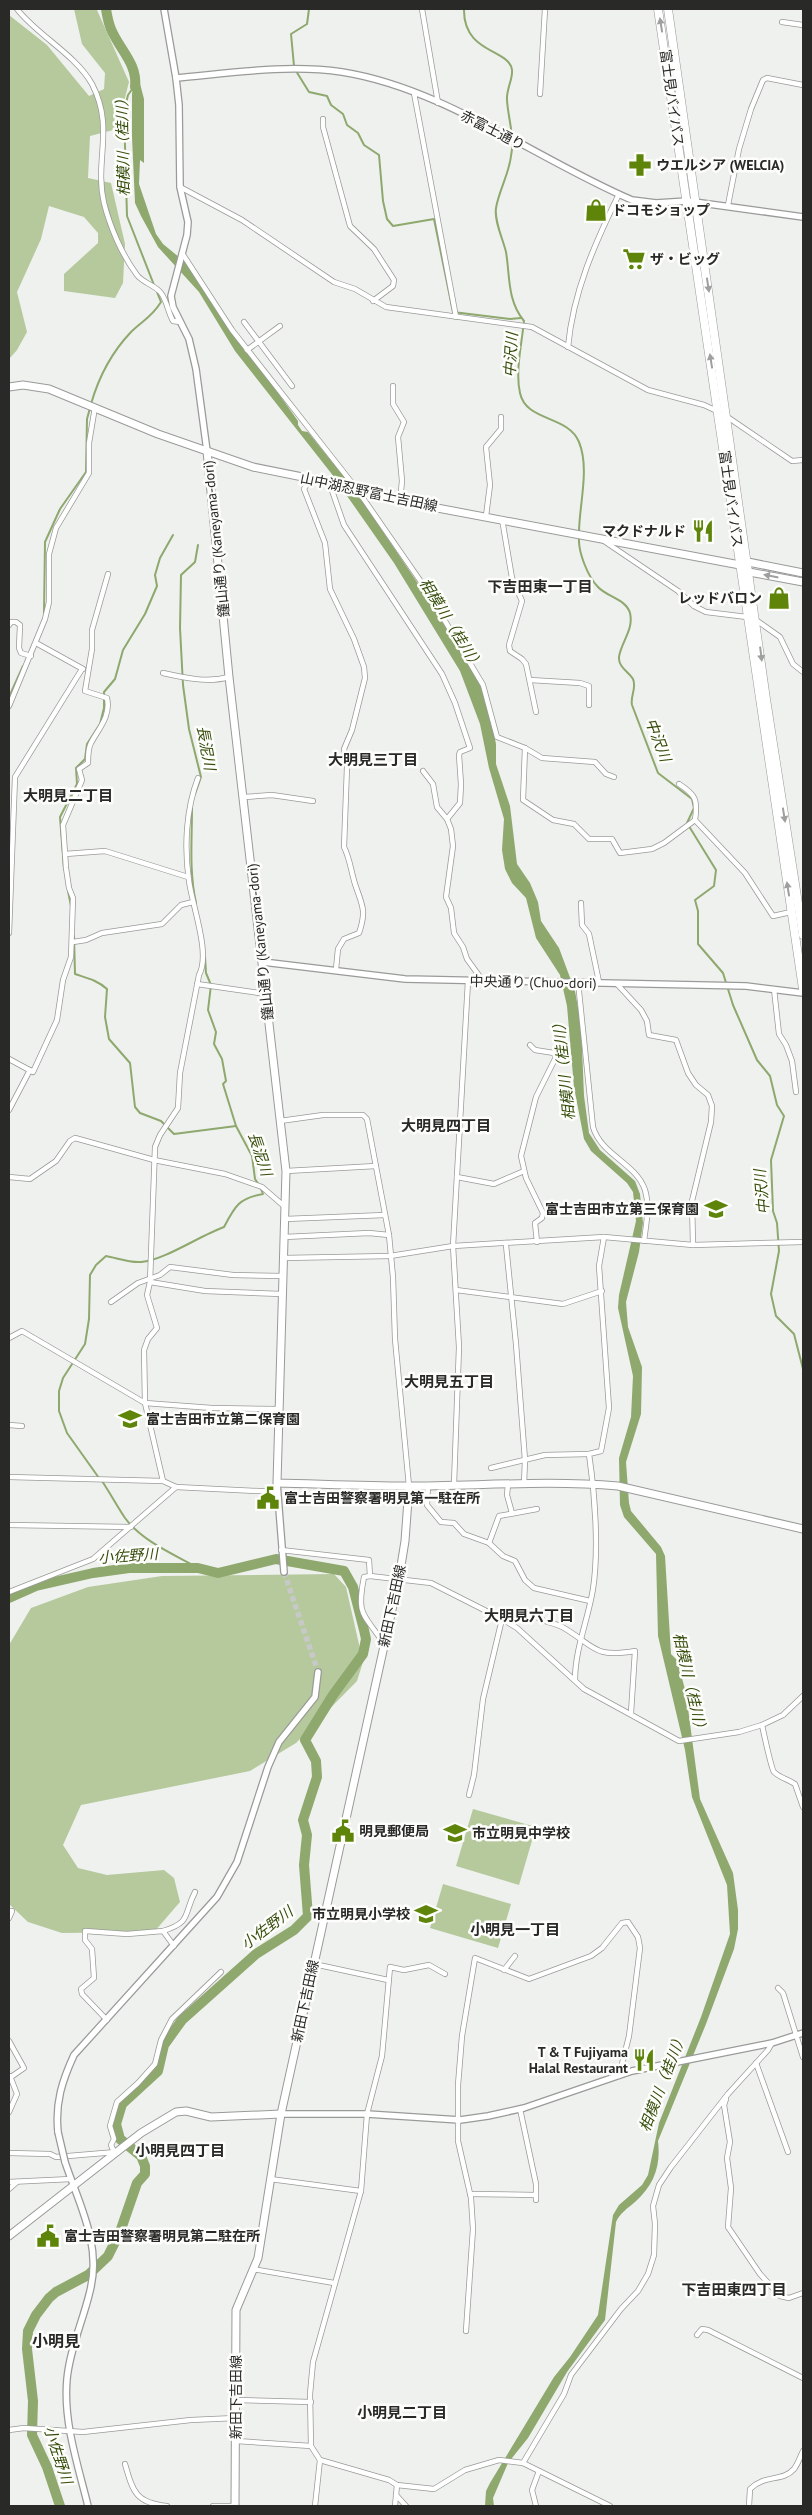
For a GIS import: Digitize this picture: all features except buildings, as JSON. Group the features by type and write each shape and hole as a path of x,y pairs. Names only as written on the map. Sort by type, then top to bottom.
{"highway":[{"name":"富士見バイパス","path":"658,9 727,417 744,564 747,617 803,989"},
{"name":"富士見バイパス","path":"668,9 719,412 744,564 749,572 766,699 803,935"}],"main road":[{"name":"山中湖忍野富士吉田線","path":"9,387 36,386 94,407 158,434 253,467 354,487 400,501 744,564 803,573"},
{"name":"鐘山通り (Kaneyama-dori)","path":"207,451 229,677 286,1171 277,1483"},
{"path":"749,572 803,582"},
{"path":"277,1483 409,1486 454,1484 593,1484 618,1486 803,1529"},
{"name":"新田下吉田線","path":"235,2506 236,2310 258,2258 280,2114 399,1578 406,1541 409,1486"},
{"path":"9,2236 72,2181 141,2133 176,2112 186,2111 211,2117 280,2114"}],"street":[{"path":"16,9 72,61 91,83 101,109 105,130 102,179 103,201 109,222 137,274 162,294 173,321 180,322"},
{"path":"164,9 176,78 179,105 180,187 188,222 187,236 182,255 247,350 354,487 426,590 468,655 488,694 497,737 525,748 542,758 595,762 606,774 614,777"},
{"path":"422,9 438,103"},
{"path":"540,94 545,9"},
{"path":"782,22 803,25"},
{"name":"赤富士通り","path":"176,78 288,68 342,72 383,81 438,103 619,194 647,202 691,202 803,218"},
{"path":"728,206 739,149 751,109 764,80 768,78 803,85"},
{"path":"414,93 456,317"},
{"path":"323,119 323,127 350,226 374,249 394,280 394,286 373,301"},
{"path":"180,187 242,220 334,282 355,289 386,307 532,327 648,390 704,405 719,412 792,461 803,460"},
{"path":"568,347 581,280 588,266 596,240 619,194"},
{"name":"鐘山通り (Kaneyama-dori)","path":"182,255 172,296 173,307 189,339 196,369 207,451"},
{"path":"244,322 292,386"},
{"path":"247,350 280,326"},
{"path":"393,386 392,404 404,422 398,437 402,481 400,501"},
{"path":"9,706 36,643 49,602 52,541 66,508 89,473 89,443 94,407"},
{"path":"486,516 490,485 486,447 500,429 501,417"},
{"path":"310,479 304,489 325,544 330,589 361,656 365,678 352,730 344,749 347,767 344,847 350,858 356,884 362,897 363,916 359,933 344,939 338,949 336,969"},
{"path":"330,482 344,525 442,674 455,703 470,748 460,752 459,755 460,803 447,819"},
{"path":"502,519 512,578 522,601 509,645 510,651 522,658 530,680 536,712"},
{"path":"597,537 678,591 694,606 706,612 747,617"},
{"path":"9,933 15,777 84,669 92,649 92,630 108,574"},
{"path":"756,620 780,637 793,664 803,672"},
{"path":"9,625 11,622 16,622 20,625 19,648 21,653 31,656"},
{"path":"36,643 84,669"},
{"path":"9,1060 33,1072 57,1020 63,980 71,958 74,942 73,898 69,888 63,819 78,794 82,780 79,769 88,763 90,744 98,735 109,708 107,698 85,691 84,669"},
{"path":"163,674 204,680 217,680 229,677"},
{"path":"530,680 580,683 589,686 589,705"},
{"path":"525,748 523,800 553,820 574,824 589,839 612,839 620,853 652,849 664,843 695,820 697,806 693,794 679,784"},
{"path":"423,771 433,784 437,807 447,819 451,829 453,846 446,901 451,908 454,933 463,947 466,959 483,982"},
{"path":"164,1481 145,1403 144,1350 148,1339 157,1328 147,1295 150,1281 154,1160 160,1135 178,1108 180,1073 197,984 202,969 202,949 188,877 190,798 198,778"},
{"path":"244,797 272,795 313,801"},
{"path":"695,820 745,872 773,916 791,912"},
{"path":"65,854 105,851 188,877"},
{"path":"74,942 86,940 102,933 162,924 181,905 193,902"},
{"path":"581,903 582,925 589,934 599,982"},
{"name":"中央通り (Chuo-dori)","path":"263,962 336,969 405,979 746,986 803,993"},
{"path":"454,1484 459,1347 453,1246 468,981"},
{"path":"577,982 593,1127 603,1145 636,1174 643,1184 647,1205 644,1241"},
{"path":"197,984 266,994"},
{"path":"617,984 641,1010 647,1021 649,1035 676,1040 688,1073 696,1085 708,1096 712,1106 711,1122 692,1201 693,1245"},
{"path":"774,989 778,1034 790,1054 796,1092"},
{"path":"530,1045 535,1050 554,1052 556,1057 536,1097 521,1156 524,1171 543,1213 542,1218 536,1223 537,1242"},
{"path":"9,1110 30,1070"},
{"path":"280,1121 323,1115 363,1115 367,1119 389,1235 409,1486"},
{"path":"9,1177 30,1179 56,1161 70,1141 75,1138 154,1160 225,1174 262,1186 285,1207"},
{"path":"286,1171 376,1166"},
{"path":"457,1177 494,1184 524,1171"},
{"path":"285,1219 386,1215"},
{"path":"284,1237 369,1233 389,1235"},
{"path":"491,1468 565,1453 589,1454 601,1451 610,1408 599,1266 604,1237"},
{"path":"283,1258 390,1256 453,1246 604,1237 693,1245 803,1242"},
{"path":"506,1244 525,1460 524,1484"},
{"path":"150,1281 170,1267 233,1275 283,1276"},
{"path":"110,1302 138,1283 150,1281 205,1291 282,1294"},
{"path":"456,1290 563,1304 602,1291"},
{"path":"9,1338 22,1331 145,1403 212,1408 279,1409"},
{"path":"9,1425 22,1426"},
{"path":"575,1680 595,1564 593,1484 589,1454"},
{"path":"9,1477 164,1481 176,1487 278,1492"},
{"path":"277,1483 284,1569"},
{"path":"508,1484 507,1495 512,1513"},
{"path":"428,1485 427,1504 440,1522 454,1524 464,1534 489,1543 504,1556 515,1561 525,1580 534,1588 590,1601"},
{"path":"9,1592 93,1559 176,1487"},
{"path":"489,1543 499,1516 537,1509"},
{"path":"9,1525 131,1527"},
{"path":"281,1550 369,1560 370,1576"},
{"path":"384,1644 365,1620 359,1600 364,1577 399,1578 430,1583 502,1619 517,1628 584,1689 631,1713 679,1742 739,1732 762,1724 783,1715 803,1696"},
{"path":"535,1616 542,1621 561,1626 602,1653 635,1651 631,1713"},
{"path":"469,1794 474,1775 483,1699 502,1619"},
{"path":"88,2506 69,2431 66,2405 70,2356 91,2288 92,2245 87,2222 65,2162 58,2132 57,2100 61,2083 74,2055 217,1897 237,1862 268,1767 279,1742 315,1697 318,1672"},
{"path":"762,1724 769,1747 770,1766 776,1773 796,1784 803,1807"},
{"path":"107,2020 81,1989 94,1978 92,1949 85,1940 85,1931 126,1934 162,1931 181,1923 187,1918 188,1905 195,1892"},
{"path":"9,1911 12,1911 9,1918"},
{"path":"466,2331 473,2256 470,2194 458,2142 460,2120 458,2085 462,2036 476,1958 529,1979 575,1964 591,1956 602,1948 622,1923 628,1922 638,1937 640,1948 629,2036 619,2076"},
{"path":"162,1931 174,1946"},
{"path":"504,1970 515,1956"},
{"path":"314,1964 388,1980"},
{"path":"315,2506 320,2460 311,2446 313,2362 361,2191 367,2114 382,2056 390,1967 404,1970 429,1964 444,1974"},
{"path":"9,2153 50,2154 56,2158 116,2152 112,2145 114,2140 110,2126 117,2102 155,2064 161,2040 172,2019 221,1972"},
{"path":"778,1988 783,1994 803,2057"},
{"path":"280,2114 367,2114 460,2120 520,2109 619,2076 681,2060 772,2043 797,2037 803,2033"},
{"path":"9,2041 24,2068 10,2076 17,2094 9,2112"},
{"path":"523,2463 564,2394 571,2375 643,2283 654,2255 653,2206 659,2185 728,2094 772,2043"},
{"path":"756,2063 788,2152"},
{"path":"728,2094 724,2105 730,2142 727,2158 731,2179 728,2227 760,2274 780,2296 789,2298 803,2293"},
{"path":"470,2194 536,2197 520,2109"},
{"path":"270,2180 361,2191"},
{"path":"9,2182 72,2181"},
{"path":"9,2189 17,2182"},
{"path":"253,2269 334,2283"},
{"path":"697,2335 702,2329 708,2330 803,2378"},
{"path":"236,2400 311,2402"},
{"path":"9,2430 24,2428 82,2432 191,2420 236,2418"},
{"path":"236,2441 311,2446"},
{"path":"749,2506 750,2489 758,2481 786,2476 793,2470 803,2451"},
{"path":"320,2460 381,2477 397,2485 434,2489 465,2470 499,2460 523,2463 610,2506"},
{"path":"124,2464 132,2486 140,2499 167,2506"},
{"path":"536,2506 532,2490 539,2471"},
{"path":"395,2506 397,2485"},
{"path":"396,2494 406,2506"},
{"path":"213,2506 235,2506"}],"shaded area":[{"path":"74,9 97,10 129,82 117,129 90,136 88,178 111,183 125,244 123,283 115,298 64,291 64,274 98,243 98,233 84,217 49,206 41,239 17,292 27,332 17,350 9,359 9,15 47,45 89,96 104,89 105,73 82,44"},
{"path":"136,68 144,99 144,163 140,160 139,184 156,234 163,244 185,262 298,421 302,431 308,432 357,493 421,588 480,682 488,705 496,744 496,764 510,806 517,864 530,883 538,902 541,921 559,948 575,991 581,1024 584,1096 589,1133 600,1150 635,1181 640,1194 643,1223 639,1252 626,1302 628,1327 642,1367 641,1414 626,1462 629,1503 631,1511 661,1547 665,1556 671,1654 677,1660 686,1693 700,1799 733,1873 738,1910 738,1929 734,1949 706,2024 658,2141 659,2150 655,2174 642,2196 622,2213 616,2222 605,2320 567,2372 528,2438 508,2463 493,2498 494,2506 485,2506 486,2491 490,2483 554,2377 598,2315 613,2215 619,2205 642,2185 648,2175 659,2123 701,2017 730,1934 727,1885 692,1797 685,1750 658,1636 656,1554 624,1517 620,1505 619,1458 631,1417 633,1376 618,1308 619,1295 636,1221 633,1192 627,1183 591,1151 584,1139 574,1087 567,1006 560,975 536,938 526,898 512,883 505,869 502,850 504,819 489,768 480,724 460,671 394,563 331,473 235,351 199,292 158,247 135,203 132,94"},
{"path":"334,1574 346,1587 363,1662 357,1681 296,1743 250,1771 81,1805 63,1845 78,1868 107,1875 164,1870 174,1878 180,1902 154,1932 62,1933 28,1922 9,1904 9,1645 31,1608 88,1587 162,1576"},
{"path":"473,1809 536,1827 519,1885 456,1866"},
{"path":"443,1884 511,1904 498,1948 430,1928"}],"waterway":[{"name":"相模川（桂川）","path":"106,9 114,36 134,71 135,87"},
{"name":"中沢川","path":"294,66 291,34 307,24 309,9"},
{"name":"中沢川","path":"464,9 466,24 471,35 478,43 504,58 512,70 507,96 512,149 510,163 497,201 496,213 497,224 506,252 512,296 524,321 519,366 520,393 530,409 566,427 574,433 579,442 584,464 579,533"},
{"name":"中沢川","path":"296,71 309,92 327,96 331,105 343,114 347,125 358,133 364,145 379,155 383,201 387,219 393,226 434,219 453,312 510,319 521,318"},
{"path":"133,88 128,95 124,111 127,216 154,285"},
{"path":"91,404 102,374 117,348 131,332 154,312 161,302 157,292"},
{"path":"44,613 45,542 60,509 86,472 87,419 90,408"},
{"path":"64,869 60,817 77,784 76,768 85,759 87,744 100,724 104,708 104,692 115,679 123,650 145,614 157,586 155,575 160,558 173,535"},
{"name":"中沢川","path":"579,538 582,557 594,583 628,608 631,619 630,625 620,652 619,661 634,682 632,705 658,773 692,799 694,808 687,823 716,870 714,886 695,900 698,911 698,944 723,973 733,1005 757,1060 770,1076 777,1105 784,1116 771,1160 773,1211 777,1223 779,1251 771,1294 776,1316 794,1334 803,1369"},
{"name":"長泥川","path":"195,794 201,777 189,729 183,685 180,628 181,575 195,562 198,545"},
{"path":"9,697 23,666"},
{"name":"長泥川","path":"192,808 192,867 196,903"},
{"path":"68,891 71,906"},
{"path":"74,936 75,974 96,981 107,989 105,1017 109,1039 130,1063 135,1107 140,1113 161,1121 174,1134 236,1126"},
{"name":"長泥川","path":"205,957 206,973 211,985 208,1010 216,1032 214,1044 222,1059 226,1081 223,1084 236,1126 252,1156 255,1179 259,1185"},
{"name":"長泥川","path":"99,1478 67,1433 59,1411 59,1391 63,1378 85,1344 89,1319 90,1275 96,1265 106,1256 132,1262 150,1260 161,1257 224,1227 235,1208 248,1198 263,1194 261,1189"},
{"name":"長泥川","path":"102,1481 125,1518 140,1534 198,1568"},
{"name":"小佐野川","path":"9,1598 36,1586 93,1573 129,1568 198,1568 218,1573 276,1559 344,1571 353,1587 366,1639 363,1654 333,1695 305,1740 316,1761 317,1777 303,1820 307,1835 304,1865 308,1916 294,1930 256,1954 182,2020 164,2045 158,2071 122,2104 116,2124 120,2139 141,2156 145,2166 145,2174 137,2183 120,2232 108,2256 88,2275 56,2292 49,2298 36,2315 28,2331 27,2349 33,2401 32,2435 47,2467 60,2506"}],"tunnel":[{"path":"284,1572 318,1672"}],"place":[{"name":"ウエルシア (WELCIA)","path":"640,165"},
{"name":"ドコモショップ","path":"596,210"},
{"name":"ザ・ビッグ","path":"634,259"},
{"name":"マクドナルド","path":"703,531"},
{"name":"レッドバロン","path":"779,598"},
{"name":"富士吉田市立第三保育園","path":"716,1209"},
{"name":"富士吉田市立第二保育園","path":"130,1419"},
{"name":"富士吉田警察署明見第一駐在所","path":"268,1498"},
{"name":"明見郵便局","path":"343,1831"},
{"name":"市立明見中学校","path":"455,1833"},
{"name":"市立明見小学校","path":"426,1914"},
{"name":"T & T Fujiyama Halal Restaurant","path":"644,2060"},
{"name":"富士吉田警察署明見第二駐在所","path":"48,2236"}],"district":[{"name":"下吉田東一丁目","path":"540,587"},
{"name":"大明見三丁目","path":"373,760"},
{"name":"大明見二丁目","path":"68,796"},
{"name":"大明見四丁目","path":"446,1126"},
{"name":"大明見五丁目","path":"449,1382"},
{"name":"大明見六丁目","path":"529,1616"},
{"name":"小明見一丁目","path":"515,1930"},
{"name":"小明見四丁目","path":"180,2151"},
{"name":"下吉田東四丁目","path":"734,2290"},
{"name":"小明見","path":"56,2341"},
{"name":"小明見二丁目","path":"402,2413"}]}
